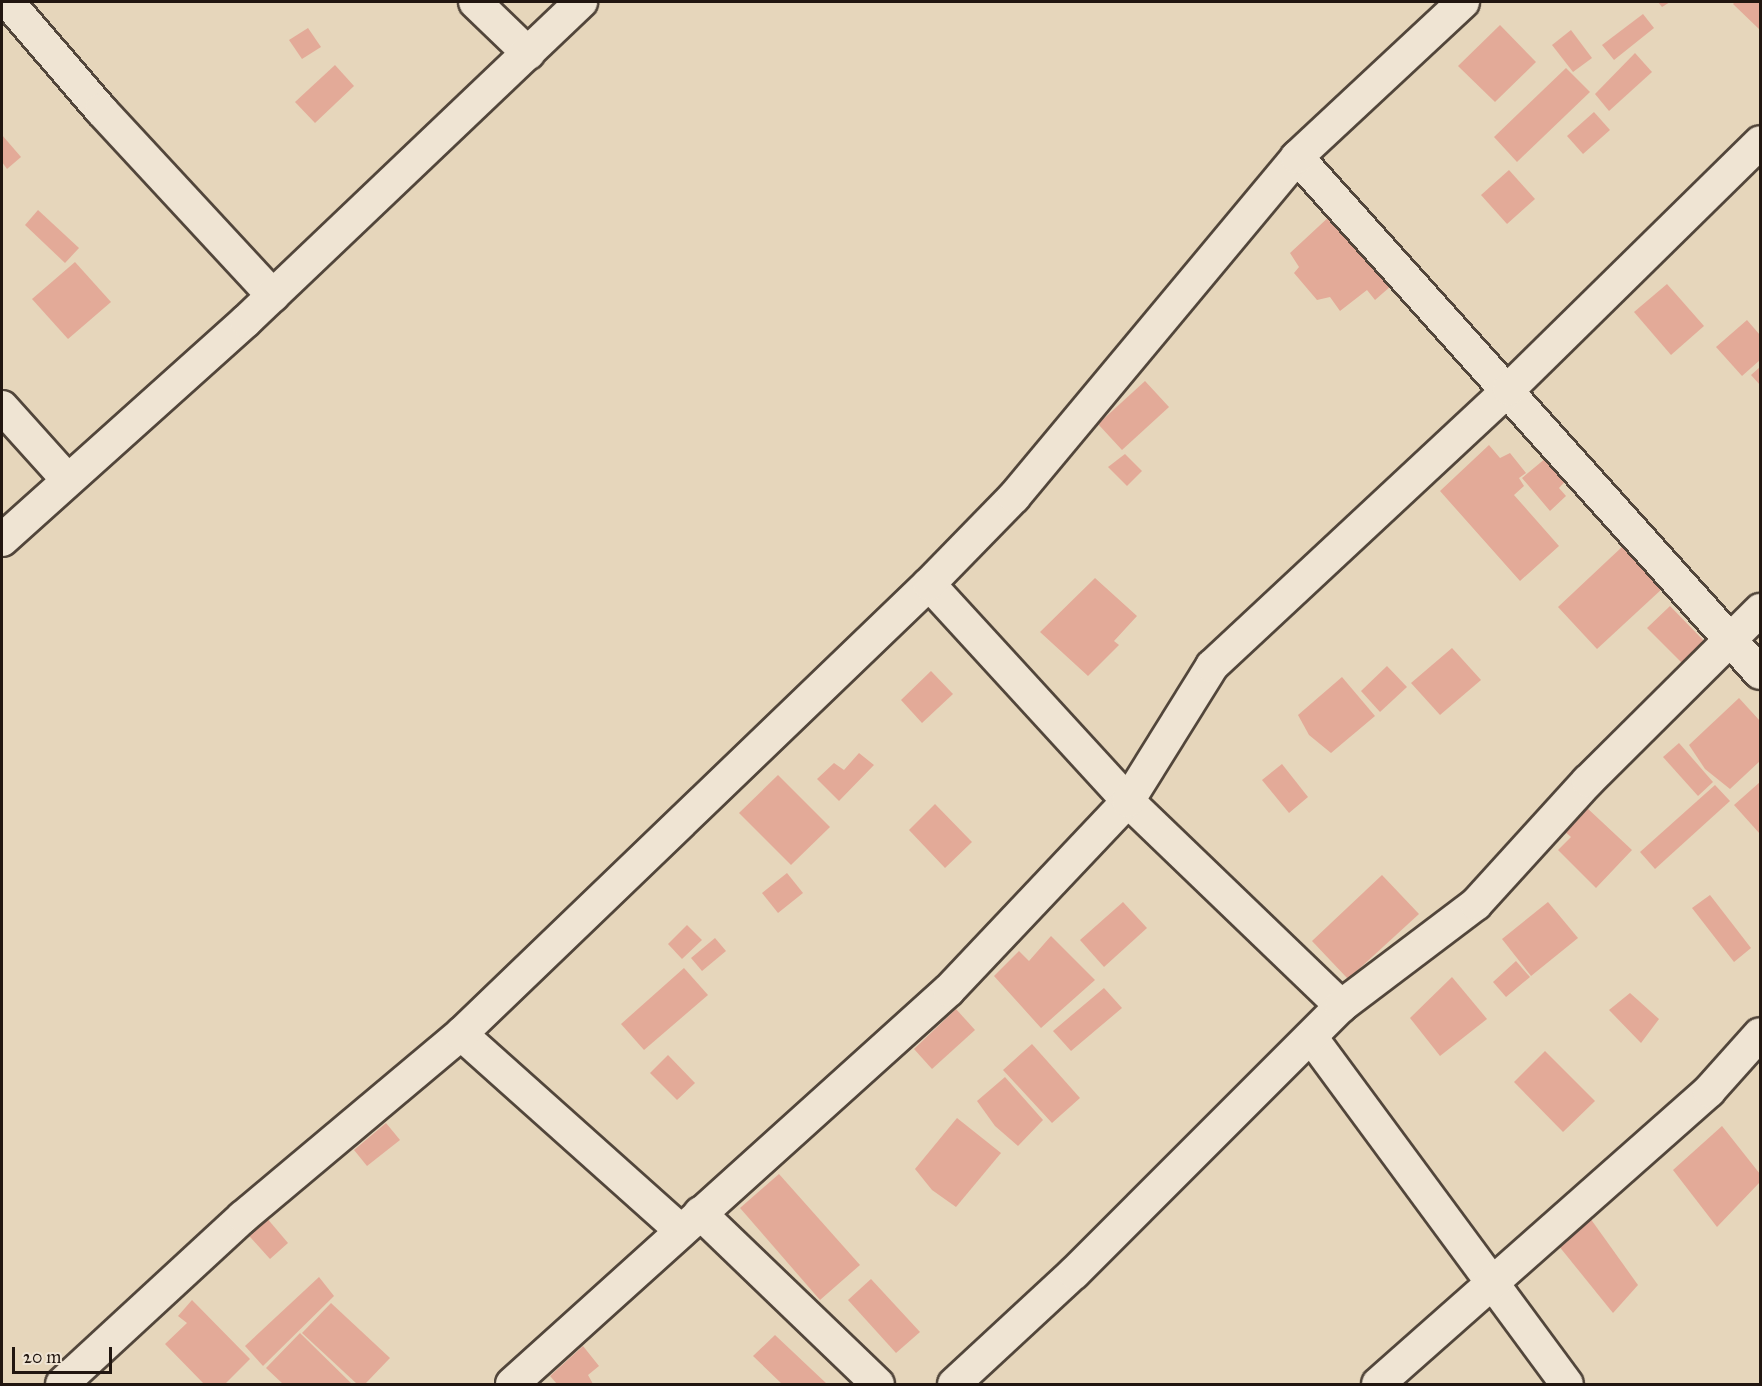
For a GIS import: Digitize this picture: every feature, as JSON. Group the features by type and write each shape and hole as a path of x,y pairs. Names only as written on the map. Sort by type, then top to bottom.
{"street":[{"path":"8,2 101,110 273,296"},
{"path":"475,2 528,53"},
{"path":"2,540 66,478 273,296 581,2"},
{"path":"62,1384 243,1217 461,1034 929,584 1014,497 1297,157 1463,2"},
{"path":"512,1384 690,1221 949,990 1128,801 1212,666 1509,389 1761,142"},
{"path":"1297,157 1509,389 1761,673"},
{"path":"2,407 66,478"},
{"path":"929,584 1128,801 1341,1006"},
{"path":"954,1384 1074,1273 1341,1006 1476,904 1588,781 1731,637 1761,610"},
{"path":"461,1034 690,1221 878,1384"},
{"path":"1378,1384 1709,1091 1761,1034"},
{"path":"1311,1037 1568,1384"}],"building":[{"path":"1658,2 1670,2 1662,7"},
{"path":"1735,2 1760,2 1760,30 1733,4"},
{"path":"1643,14 1654,28 1614,60 1602,45"},
{"path":"1500,25 1536,62 1495,102 1458,66"},
{"path":"308,28 321,47 302,59 289,40"},
{"path":"1571,30 1592,58 1573,72 1552,45"},
{"path":"1635,53 1652,72 1609,111 1595,94"},
{"path":"335,65 354,86 315,123 295,102"},
{"path":"1566,68 1590,92 1517,162 1494,137"},
{"path":"1594,112 1610,130 1583,154 1567,136"},
{"path":"2,135 21,157 7,169 2,162"},
{"path":"1509,170 1535,199 1507,224 1481,195"},
{"path":"38,210 79,248 65,263 25,225"},
{"path":"1332,214 1391,286 1375,300 1367,290 1340,311 1330,297 1317,300 1294,273 1299,267 1290,253"},
{"path":"75,262 111,302 68,339 32,299"},
{"path":"1667,284 1704,326 1671,355 1634,312"},
{"path":"1747,320 1760,335 1760,360 1742,376 1716,347"},
{"path":"1760,367 1760,385 1751,375"},
{"path":"1145,381 1169,407 1122,450 1098,424"},
{"path":"1489,445 1500,458 1510,453 1526,473 1519,478 1524,486 1514,495 1559,546 1520,581 1440,491"},
{"path":"1552,453 1571,475 1559,488 1566,496 1550,511 1522,478"},
{"path":"1125,454 1142,471 1127,486 1108,467"},
{"path":"1623,546 1663,588 1597,649 1558,607"},
{"path":"1095,578 1137,616 1114,641 1119,645 1088,676 1040,632"},
{"path":"1670,606 1705,642 1683,664 1647,628"},
{"path":"1452,648 1481,680 1440,715 1411,683"},
{"path":"1387,666 1407,687 1380,712 1361,691"},
{"path":"931,671 953,694 922,723 901,700"},
{"path":"1342,677 1375,716 1331,753 1309,735 1298,715"},
{"path":"1739,698 1760,721 1760,761 1730,789 1705,769 1689,745"},
{"path":"1679,743 1713,782 1698,796 1663,757"},
{"path":"859,753 874,765 839,801 817,779 834,763 844,770"},
{"path":"1282,764 1308,797 1289,813 1262,780"},
{"path":"778,775 830,827 791,865 739,813"},
{"path":"1760,782 1760,834 1734,805"},
{"path":"1715,785 1730,801 1655,869 1640,852"},
{"path":"935,804 972,842 945,868 909,830"},
{"path":"1586,807 1632,850 1596,888 1558,850 1571,837 1563,830"},
{"path":"787,873 803,893 778,913 762,893"},
{"path":"1382,875 1419,914 1348,979 1312,941"},
{"path":"1710,895 1751,948 1734,962 1692,908"},
{"path":"1123,902 1147,928 1104,967 1080,940"},
{"path":"1548,902 1578,938 1531,976 1502,939"},
{"path":"687,925 702,940 682,959 668,944"},
{"path":"1051,936 1095,980 1041,1028 994,976 1019,951 1029,961"},
{"path":"715,938 726,951 702,971 691,958"},
{"path":"1516,961 1530,977 1506,997 1493,982"},
{"path":"684,968 708,995 644,1050 621,1024"},
{"path":"1452,977 1487,1019 1440,1056 1410,1018"},
{"path":"1104,988 1122,1008 1071,1051 1053,1031"},
{"path":"1630,993 1659,1019 1641,1043 1609,1010"},
{"path":"956,1009 975,1030 932,1069 914,1049"},
{"path":"1032,1044 1080,1098 1052,1123 1003,1070"},
{"path":"1545,1051 1595,1101 1563,1132 1514,1082"},
{"path":"668,1055 695,1083 677,1100 650,1073"},
{"path":"1005,1077 1043,1120 1018,1146 995,1126 977,1101"},
{"path":"957,1118 1001,1153 956,1207 932,1190 915,1169"},
{"path":"386,1123 400,1140 367,1166 354,1150"},
{"path":"1722,1126 1760,1174 1760,1182 1717,1227 1673,1170"},
{"path":"779,1174 860,1265 820,1300 740,1208"},
{"path":"260,1210 288,1243 270,1259 241,1227"},
{"path":"1590,1218 1638,1285 1613,1313 1554,1240"},
{"path":"319,1277 334,1296 263,1366 245,1346"},
{"path":"871,1279 920,1332 896,1353 848,1300"},
{"path":"192,1300 250,1359 225,1384 204,1384 165,1344 187,1323 178,1316"},
{"path":"331,1303 390,1358 365,1384 357,1384 302,1333"},
{"path":"300,1333 352,1384 283,1384 266,1368"},
{"path":"775,1335 827,1384 782,1384 753,1356"},
{"path":"583,1346 599,1366 588,1375 593,1384 557,1384 550,1376"}]}
